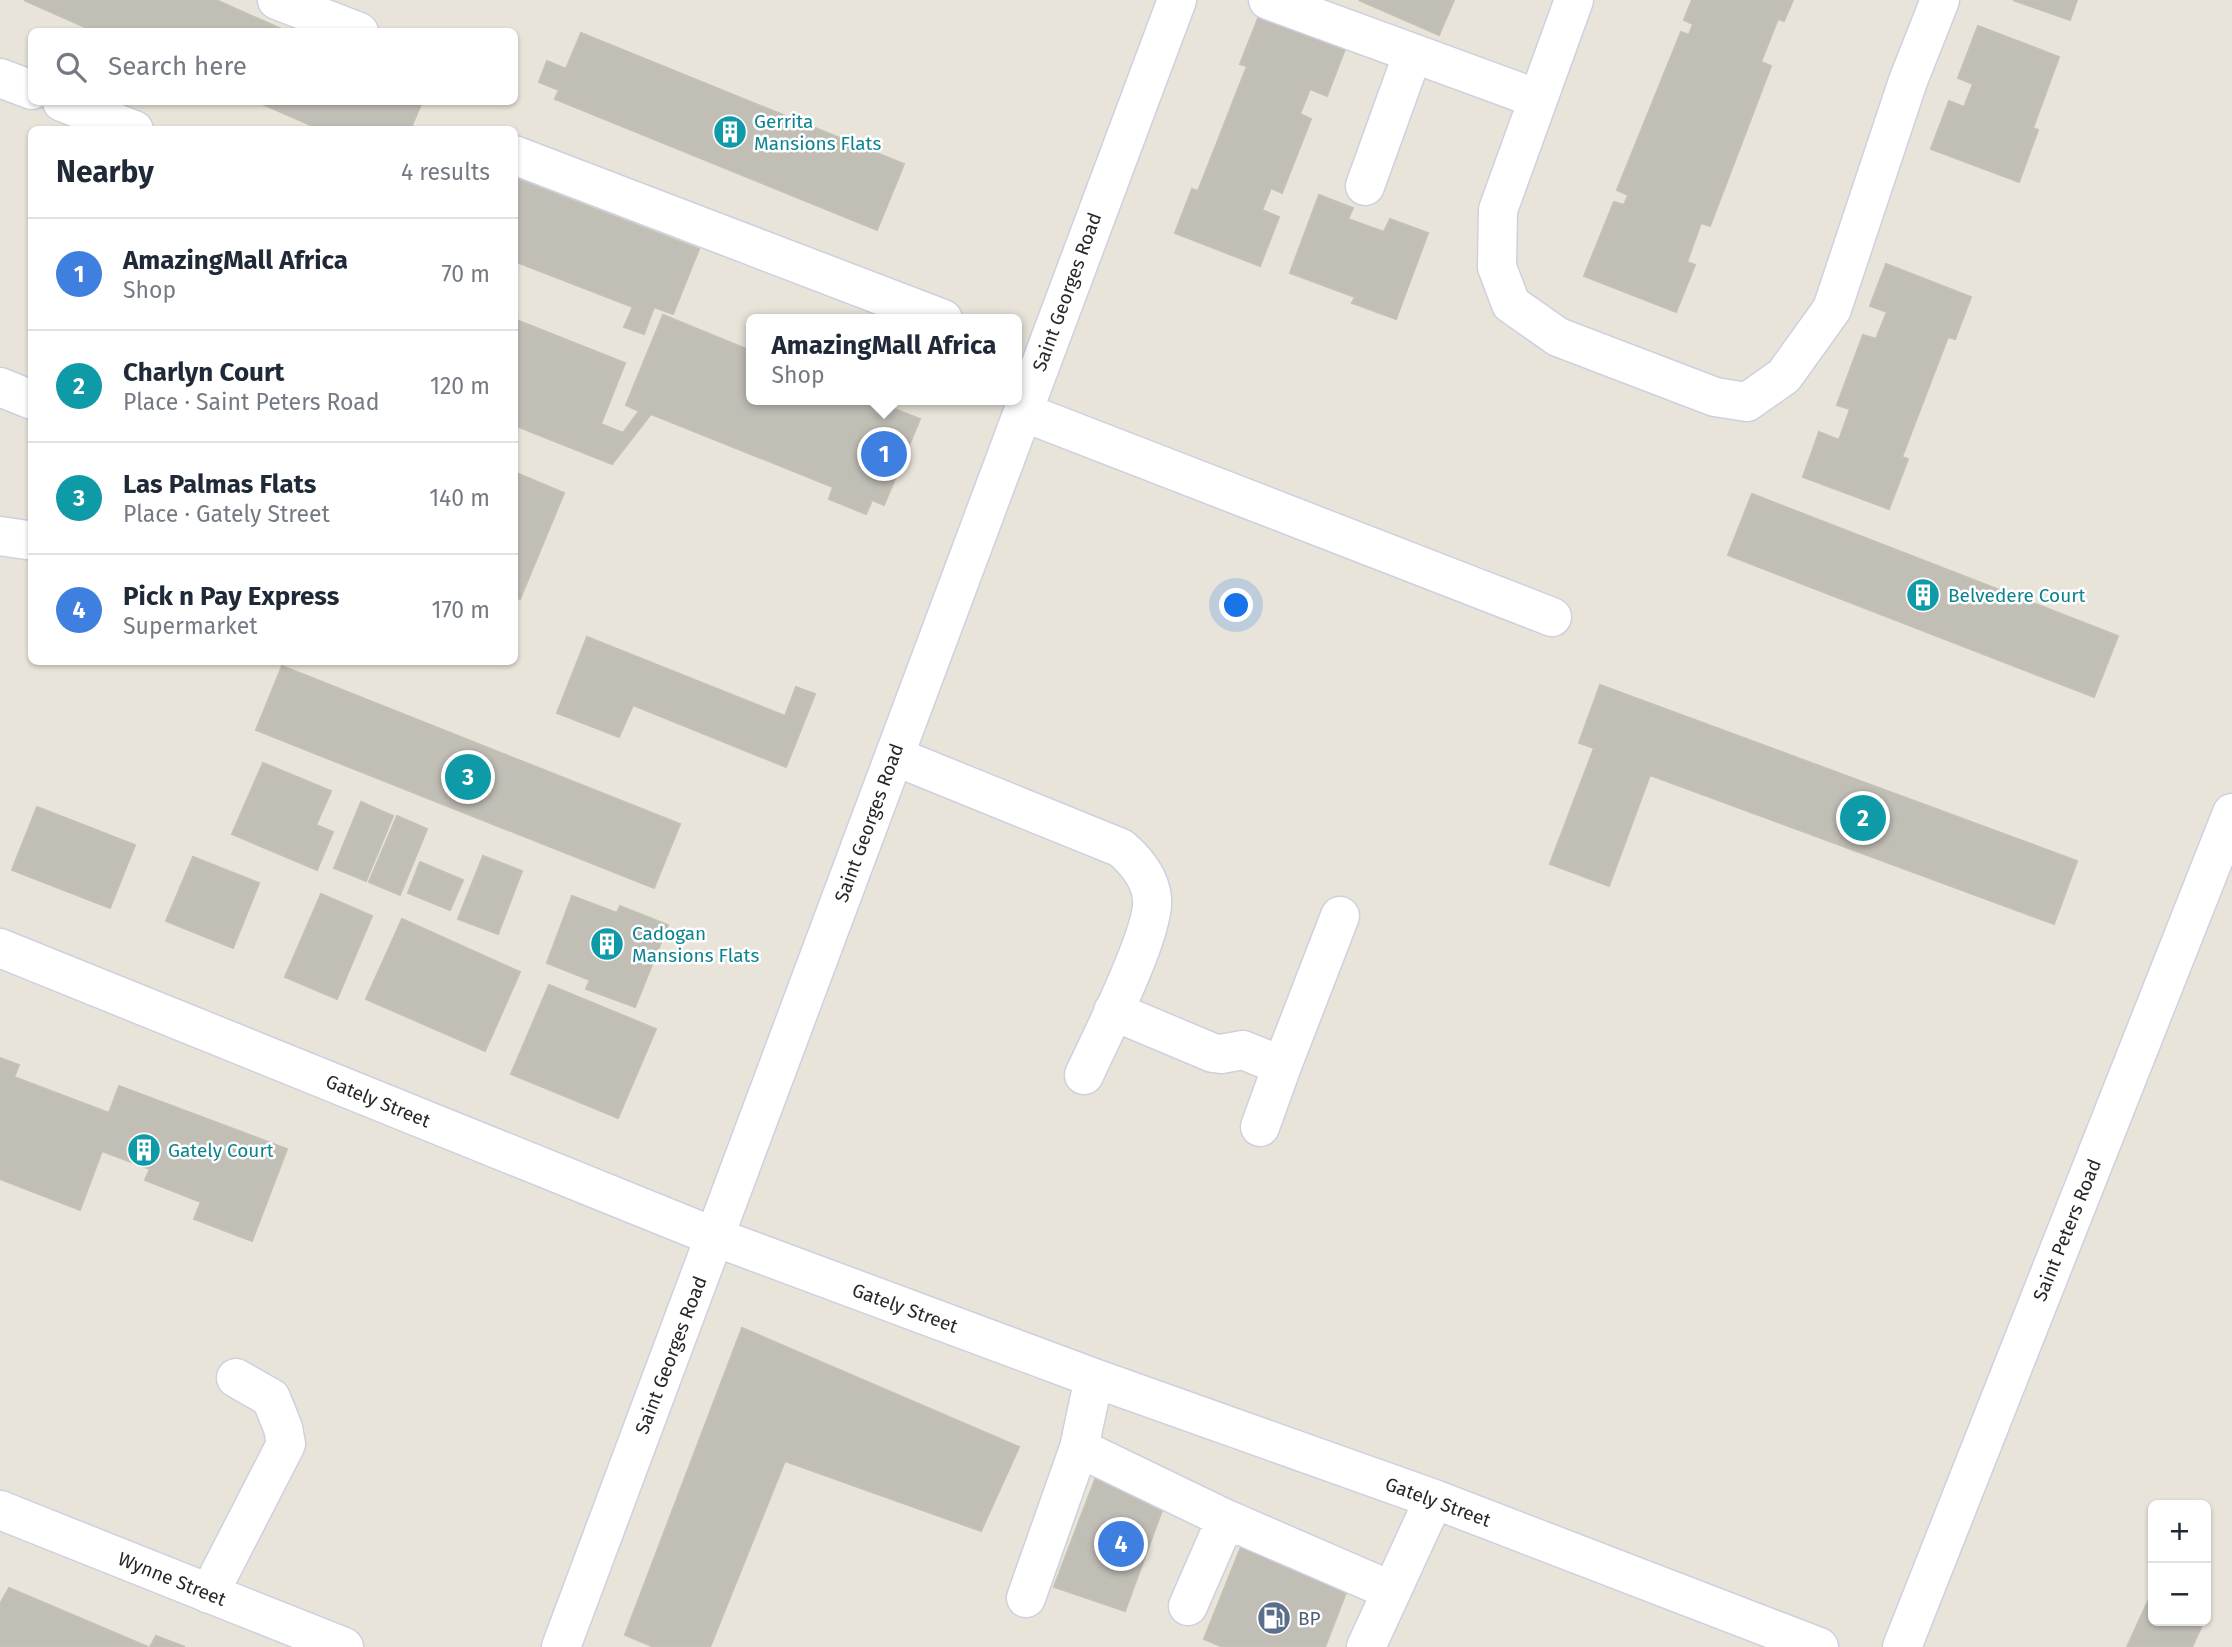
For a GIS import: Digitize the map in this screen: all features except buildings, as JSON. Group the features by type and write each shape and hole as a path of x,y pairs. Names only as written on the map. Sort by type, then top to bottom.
{"street":[{"path":"276,0 349,28"},
{"name":"Saint Georges Road","path":"561,1647 1023,412 1030,353 1177,0"},
{"path":"1268,0 1538,99"},
{"path":"1574,0 1498,210 1497,267 1511,304 1558,337 1715,397 1747,402 1784,376 1832,309 1908,81 1940,0"},
{"path":"1365,186 1413,53"},
{"path":"0,78 28,88"},
{"path":"70,105 124,126"},
{"path":"518,157 930,314"},
{"path":"0,387 28,398"},
{"path":"1023,412 1552,617"},
{"path":"894,757 1121,848 1134,859 1146,879 1153,899 1146,936 1084,1075"},
{"name":"Saint Peters Road","path":"1902,1647 2232,813"},
{"path":"1259,1127 1340,916"},
{"name":"Gately Street","path":"0,948 715,1237 1094,1378 1434,1499 1819,1647"},
{"path":"1113,1011 1213,1053 1242,1049 1282,1066"},
{"path":"209,1594 286,1444 283,1428 271,1398 236,1378"},
{"path":"1026,1598 1079,1448 1094,1378"},
{"path":"1079,1448 1226,1519 1391,1591"},
{"path":"1366,1647 1434,1499"},
{"name":"Wynne Street","path":"0,1510 344,1647"},
{"path":"1188,1606 1226,1519"}],"place":[{"name":"Gerrita Mansions Flats","path":"730,132"},
{"name":"AmazingMall Africa","path":"884,454"},
{"name":"Belvedere Court","path":"1923,595"},
{"name":"Las Palmas Flats","path":"468,777"},
{"name":"Charlyn Court","path":"1863,818"},
{"name":"Cadogan Mansions Flats","path":"607,944"},
{"name":"Gately Court","path":"144,1150"},
{"name":"Pick n Pay Express","path":"1121,1544"},
{"name":"BP","path":"1274,1618"}]}
